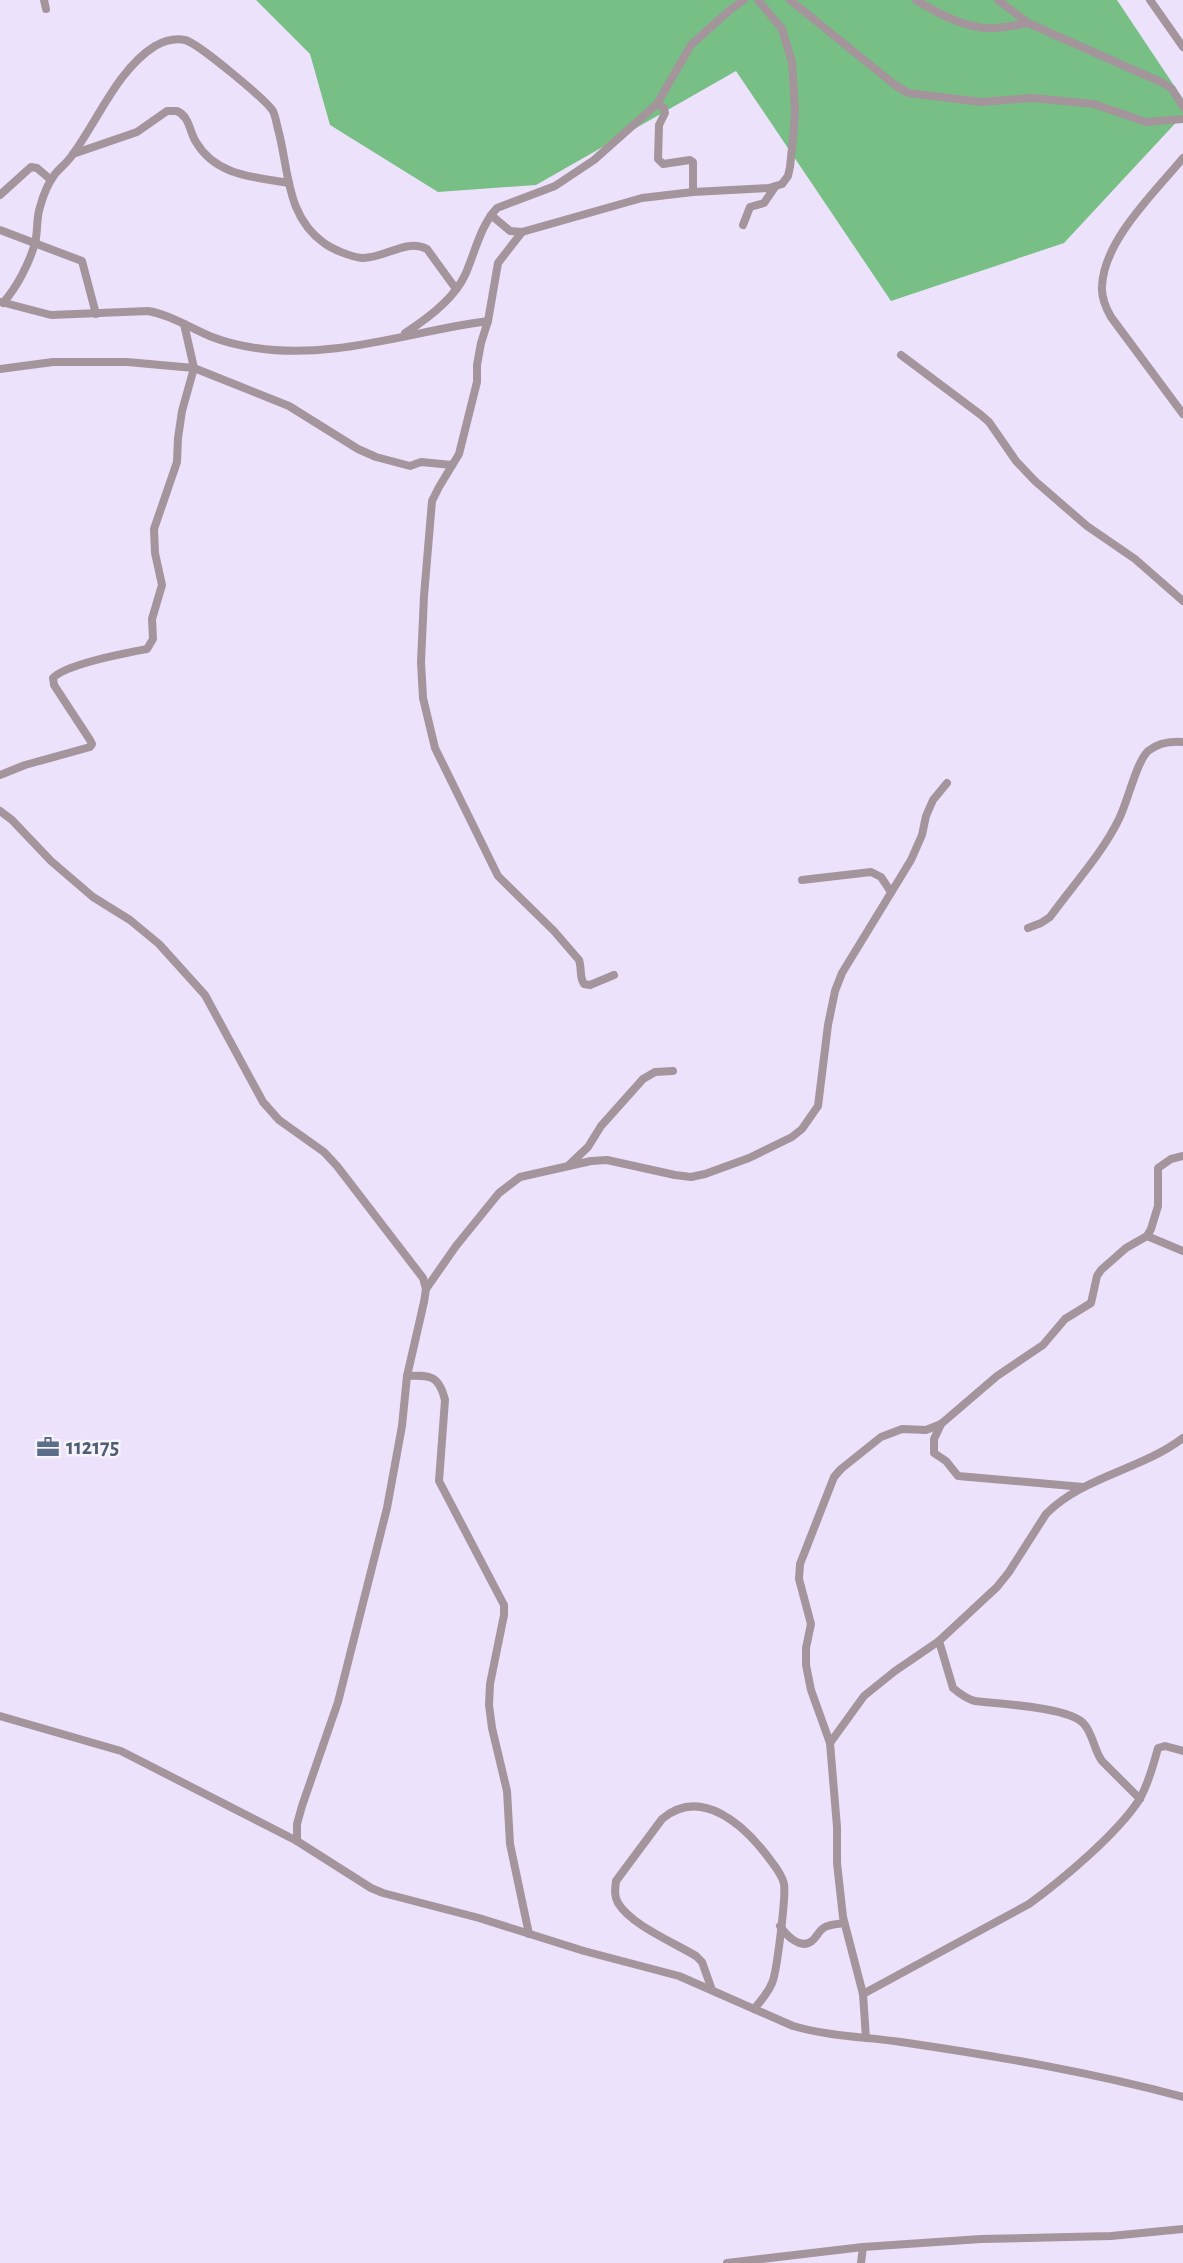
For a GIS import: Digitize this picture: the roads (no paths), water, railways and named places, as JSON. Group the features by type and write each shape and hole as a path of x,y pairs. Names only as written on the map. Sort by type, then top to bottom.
{"street":[{"path":"44,0 46,9"},
{"path":"401,335 433,313 456,290 464,278 491,215 504,204 555,186 594,160 657,104 691,45 744,0"},
{"path":"491,215 510,231 522,232 630,201 693,192 776,187 782,184 788,176 790,167 795,110 792,62 782,29 758,0"},
{"path":"790,0 908,93 982,102 1031,98 1053,99 1094,104 1146,122 1183,119"},
{"path":"916,0 945,16 971,25 993,28 1028,23"},
{"path":"998,0 1028,23 1163,83 1172,89 1183,107"},
{"path":"1150,0 1183,47"},
{"path":"456,290 427,249 421,245 410,245 360,258 325,244 299,218 292,201 273,112 264,100 208,54 187,40 177,39 166,40 155,46 135,63 104,103 73,154 51,180 40,207 35,242 15,286 2,302 51,315 148,311 159,313 213,338 254,348 275,350 331,349 488,321"},
{"path":"657,104 664,108 665,113 659,125 658,159 663,164 690,160 693,162 693,192"},
{"path":"73,154 137,132 167,111 177,111 187,119 198,146 212,161 224,169 241,175 289,183"},
{"path":"1183,158 1138,211 1115,244 1106,266 1102,287 1104,303 1111,317 1183,414"},
{"path":"0,195 31,167 37,168 51,180"},
{"path":"743,225 750,207 764,203 776,187"},
{"path":"0,230 82,261 96,314"},
{"path":"522,232 498,263 488,321 477,365 477,382 459,454 432,501 424,596 421,662 423,698 435,748 498,876 554,931 579,960 581,980 584,984 590,985 614,975"},
{"path":"0,775 25,765 90,747 92,744 52,681 57,673 121,653 147,649 153,639 152,619 162,585 155,553 154,529 177,462 182,411 194,368 184,324"},
{"path":"901,355 989,422 1016,461 1035,481 1087,526 1135,559 1183,600"},
{"path":"0,369 53,362 127,362 194,368 289,406 358,449 376,457 410,465 421,462 452,465"},
{"path":"1028,928 1050,917 1106,841 1119,820 1141,762 1147,753 1164,743 1183,742"},
{"path":"297,1841 297,1824 338,1702 375,1559 396,1461 407,1376 426,1289 456,1246 499,1193 510,1183 531,1173 607,1160 691,1177 749,1158 802,1130 818,1106 835,991 849,959 911,860 933,800 947,783"},
{"path":"0,811 12,820 62,871 93,897 130,920 159,944 182,969 205,995 230,1045 263,1102 279,1120 324,1152 337,1166 418,1271 426,1289"},
{"path":"802,880 871,872 881,877 891,892"},
{"path":"568,1166 588,1148 601,1126 643,1079 655,1072 673,1071"},
{"path":"866,2038 863,1994 844,1923 837,1863 837,1827 830,1743 811,1690 806,1665 806,1648 811,1624 800,1579 800,1564 834,1477 841,1469 872,1443 892,1431 908,1428 926,1430 941,1424 997,1376 1043,1345 1065,1319 1091,1303 1097,1276 1101,1270 1126,1248 1147,1236 1151,1229 1158,1206 1158,1168 1164,1163 1183,1156"},
{"path":"1147,1236 1183,1251"},
{"path":"407,1376 424,1375 435,1378 442,1387 445,1400 439,1481 504,1605 490,1684 489,1705 507,1791 510,1844 529,1934"},
{"path":"941,1424 934,1439 934,1453 946,1461 958,1476 1083,1487"},
{"path":"830,1743 871,1689 939,1641 997,1587 1053,1506 1109,1474 1159,1455 1183,1438"},
{"path":"939,1641 953,1688 958,1692 969,1700 1052,1710 1080,1719 1089,1731 1102,1761 1140,1799"},
{"path":"0,1716 121,1752 297,1841 371,1888 383,1893 479,1918 584,1951 679,1976 808,2030 1119,2080 1183,2097"},
{"path":"863,1994 1029,1904 1052,1888 1105,1839 1140,1799 1158,1748 1165,1746 1183,1751"},
{"path":"712,1990 702,1962 696,1956 642,1925 618,1903 614,1892 616,1881 662,1819 670,1812 679,1809 698,1807 714,1810 729,1817 755,1840 782,1876 785,1892 775,1975 766,1994 754,2009"},
{"path":"780,1926 790,1939 807,1943 825,1927 844,1923"},
{"path":"727,2263 863,2247 981,2239 1111,2236 1183,2229"},
{"path":"861,2263 863,2247"}],"place":[{"name":"112175","path":"48,1447"}]}
